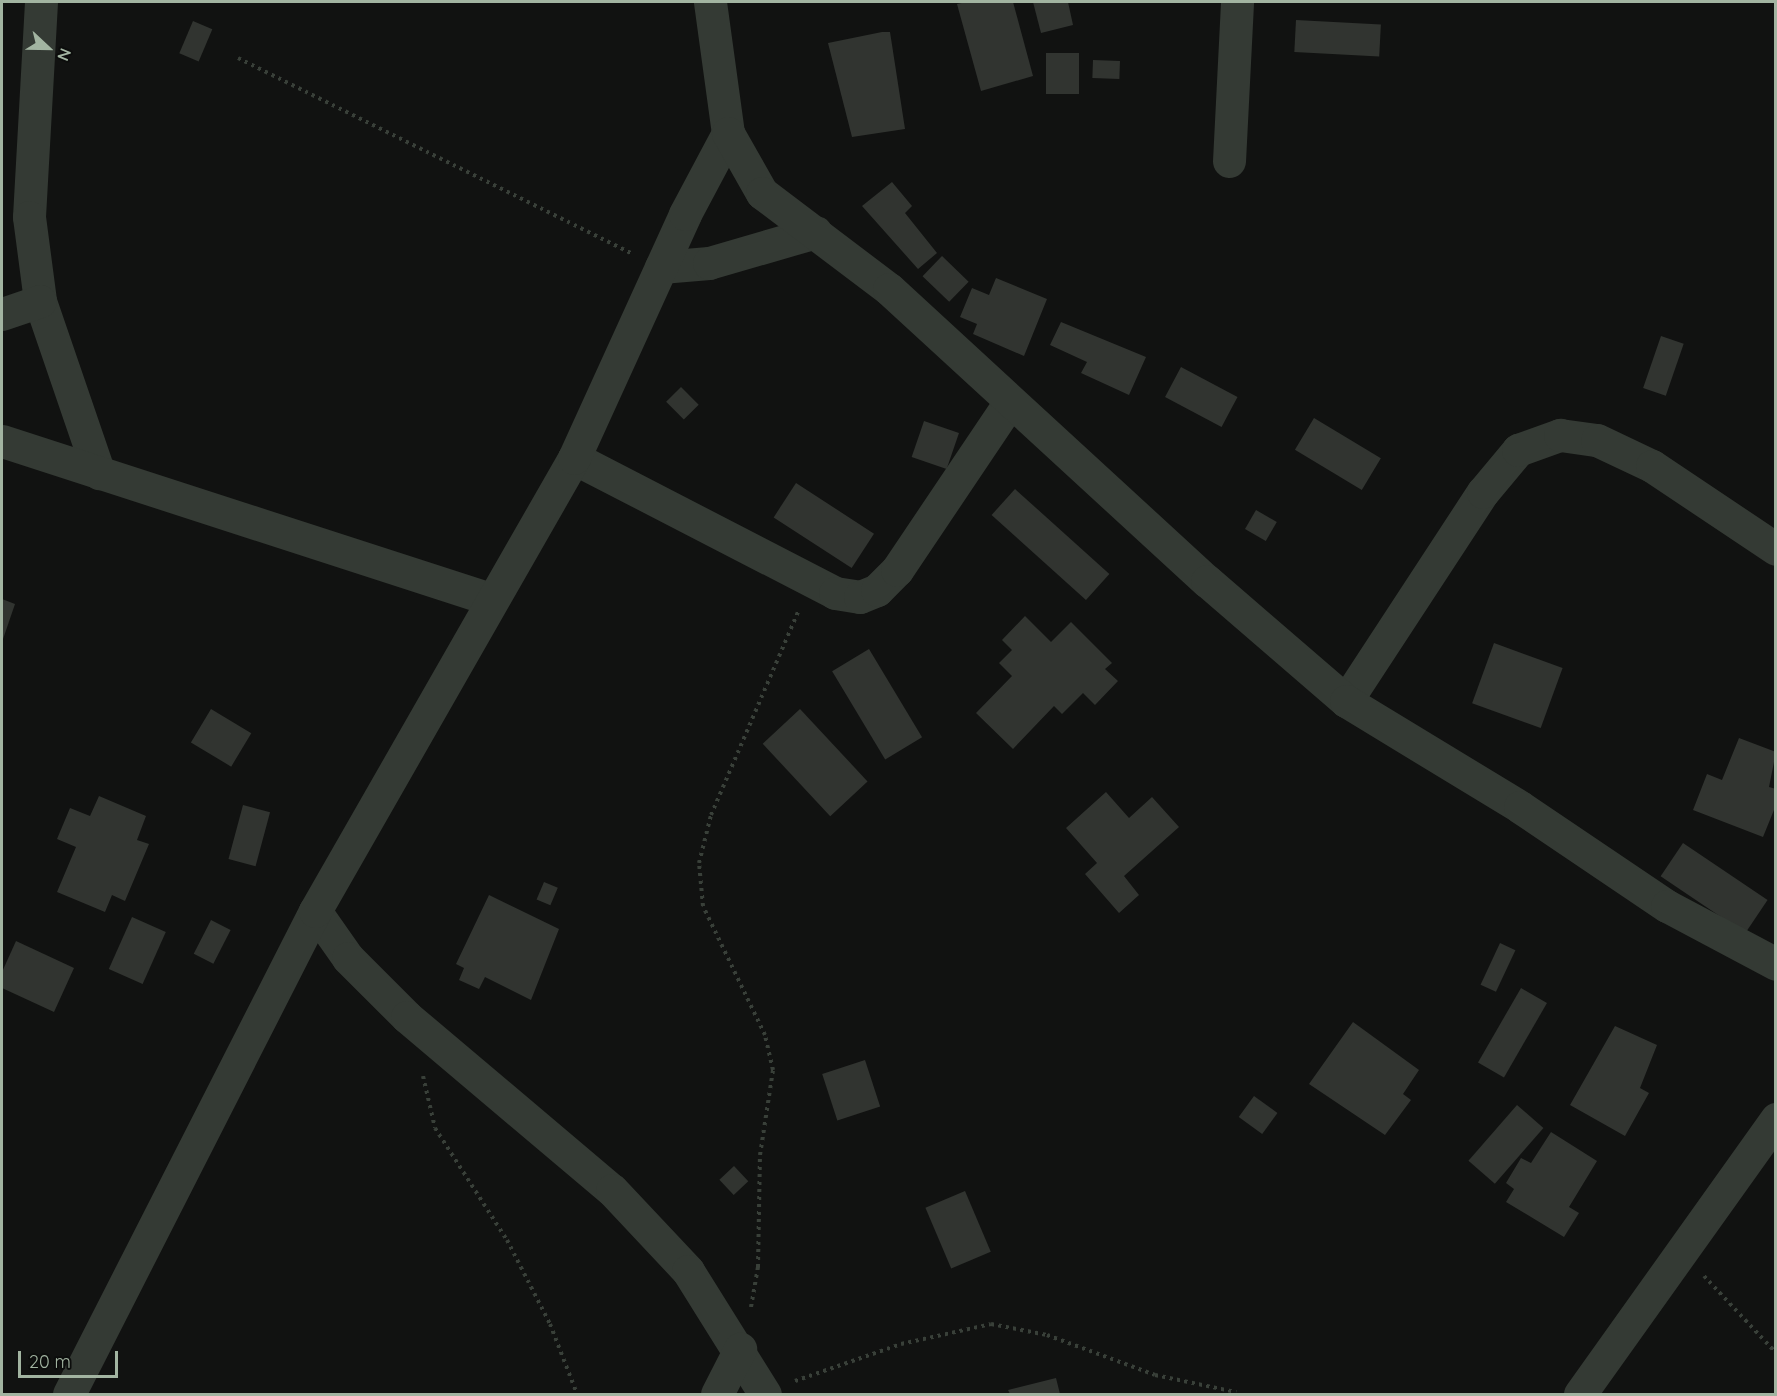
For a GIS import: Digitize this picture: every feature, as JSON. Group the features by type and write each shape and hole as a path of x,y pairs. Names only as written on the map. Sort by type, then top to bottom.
{"street":[{"path":"41,2 29,217 40,301 99,473"},
{"path":"710,2 728,133 762,193 889,289 1010,402 1346,701 1520,807 1667,906 1776,964"},
{"path":"1229,161 1237,2"},
{"path":"69,1395 315,910 490,599 574,458 661,267 728,133"},
{"path":"661,267 709,263 816,232"},
{"path":"2,314 40,301"},
{"path":"574,458 811,582 860,597 877,590 897,570 1010,402"},
{"path":"1346,701 1483,492 1518,450 1560,435 1597,440 1652,466 1776,549"},
{"path":"2,441 490,599"},
{"path":"315,910 348,958 407,1017 612,1190 688,1271 740,1349 764,1393"},
{"path":"1580,1395 1684,1252 1776,1119"},
{"path":"717,1395 740,1349"}],"path":[{"path":"238,58 661,267"},
{"path":"740,1349 758,1267 760,1155 772,1070 765,1035 703,906 699,863 711,815 811,582"},
{"path":"421,1069 435,1128 507,1240 550,1324 577,1395"},
{"path":"1684,1252 1776,1353"},
{"path":"764,1393 901,1344 991,1324 1047,1335 1155,1375 1236,1392"}],"building":[{"path":"1013,2 1033,76 981,91 957,4"},
{"path":"1033,2 1068,2 1073,25 1041,33"},
{"path":"1296,20 1381,24 1379,56 1294,52"},
{"path":"193,21 212,29 199,61 179,53"},
{"path":"890,32 905,129 852,137 828,43"},
{"path":"1046,53 1079,53 1079,94 1046,94"},
{"path":"1093,60 1120,61 1119,79 1092,78"},
{"path":"892,182 912,206 905,213 937,253 918,269 862,206"},
{"path":"942,256 969,282 949,302 923,276"},
{"path":"996,278 1047,299 1024,356 973,334 977,324 960,317 972,288 989,295"},
{"path":"1061,322 1146,357 1129,395 1081,373 1087,362 1050,345"},
{"path":"1661,336 1684,344 1666,396 1643,388"},
{"path":"1181,367 1238,397 1222,427 1165,397"},
{"path":"681,387 699,405 684,420 666,402"},
{"path":"1314,418 1381,458 1362,490 1295,450"},
{"path":"924,421 959,433 947,469 912,457"},
{"path":"796,483 874,534 852,568 774,517"},
{"path":"1015,489 1109,574 1086,600 992,515"},
{"path":"1256,510 1277,522 1266,541 1245,529"},
{"path":"2,599 15,604 2,642"},
{"path":"1025,616 1051,642 1071,622 1112,663 1105,669 1118,681 1095,705 1083,693 1062,714 1054,706 1013,749 976,713 1012,676 999,663 1012,650 1002,640"},
{"path":"1494,643 1563,668 1541,728 1472,703"},
{"path":"869,649 922,737 885,759 832,671"},
{"path":"211,709 251,733 231,767 191,742"},
{"path":"800,709 868,781 830,816 763,744"},
{"path":"1739,738 1776,752 1769,787 1776,789 1776,805 1763,837 1693,810 1707,774 1722,780"},
{"path":"1106,792 1129,818 1152,797 1179,827 1124,876 1139,895 1119,913 1085,874 1097,863 1066,828"},
{"path":"99,796 146,816 137,840 149,844 125,901 112,895 105,912 57,892 76,847 57,839 70,808 90,816"},
{"path":"243,805 270,812 256,866 229,859"},
{"path":"1683,843 1768,900 1745,933 1661,876"},
{"path":"544,882 558,888 550,905 537,899"},
{"path":"489,895 559,929 531,1000 485,977 479,989 459,980 464,968 456,964"},
{"path":"132,917 166,932 143,984 109,969"},
{"path":"211,920 231,930 213,964 194,954"},
{"path":"16,941 74,968 54,1012 2,988 2,972"},
{"path":"1500,943 1515,950 1496,992 1481,985"},
{"path":"1521,988 1547,1003 1504,1077 1478,1062"},
{"path":"1353,1022 1419,1070 1403,1094 1411,1100 1385,1135 1309,1084"},
{"path":"1615,1026 1657,1045 1640,1088 1649,1093 1625,1136 1570,1105"},
{"path":"865,1060 880,1107 837,1121 822,1074"},
{"path":"1254,1096 1277,1113 1262,1134 1239,1117"},
{"path":"1517,1105 1543,1128 1495,1184 1468,1161"},
{"path":"1551,1132 1597,1161 1569,1207 1579,1213 1564,1237 1506,1202 1514,1189 1506,1183 1521,1158 1531,1163"},
{"path":"734,1166 748,1181 734,1195 719,1180"},
{"path":"965,1191 991,1252 951,1269 925,1208"},
{"path":"1056,1378 1060,1394 1010,1394 1008,1390"}]}
